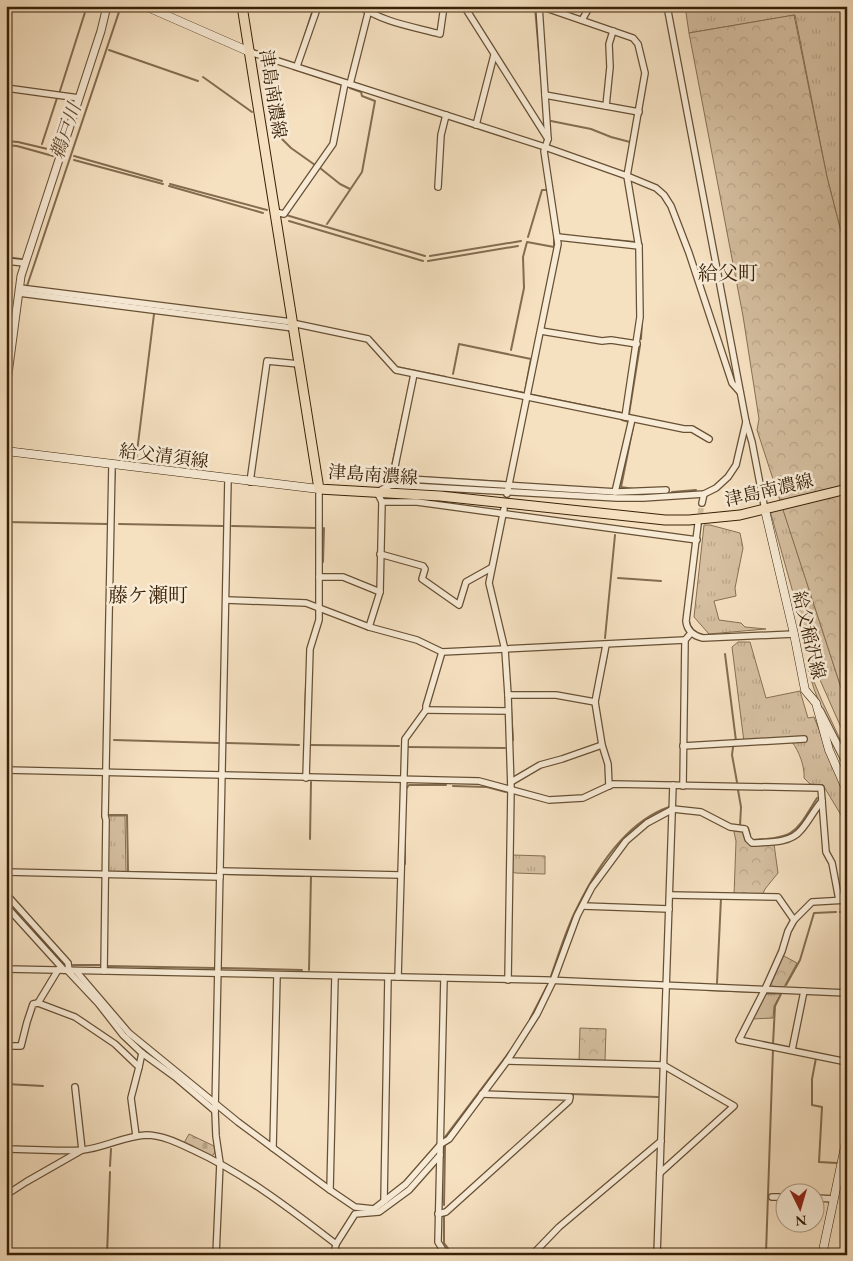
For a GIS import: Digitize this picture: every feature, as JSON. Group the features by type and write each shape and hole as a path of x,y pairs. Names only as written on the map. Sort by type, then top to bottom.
{"main road":[{"path":"145,6 250,52"},
{"name":"津島南濃線","path":"242,6 319,489 501,502 665,520 740,516 847,489"},
{"name":"給父清須線","path":"6,451 319,489"},
{"name":"給父稲沢線","path":"765,510 806,690 816,703 829,750 847,790"},
{"path":"822,1255 847,1137"}],"street":[{"path":"6,389 24,263 101,31 107,6"},
{"path":"297,66 318,6"},
{"path":"360,6 368,13 440,34 444,6"},
{"path":"464,6 548,139"},
{"path":"507,494 558,244 545,147 548,139 540,6 633,38 638,44 645,73 627,176 639,246 640,317 628,418 616,494"},
{"path":"582,20 590,6"},
{"path":"667,6 740,392 765,510"},
{"path":"275,212 284,214 333,144 368,13"},
{"path":"606,106 610,67 609,44 612,31"},
{"path":"250,52 545,147 656,188 664,195 671,206 689,253 732,383 740,392"},
{"path":"476,125 494,55"},
{"path":"6,88 79,98"},
{"path":"545,95 639,112"},
{"path":"438,187 441,135 446,115"},
{"path":"558,237 639,246"},
{"path":"6,261 24,263"},
{"path":"20,290 292,325 368,339 393,368 628,418 692,429 709,439"},
{"path":"541,331 602,341 611,340 637,344"},
{"path":"250,482 267,361 299,364"},
{"path":"391,485 414,374"},
{"path":"393,478 509,485 643,498 704,494 716,488 728,477 736,465 746,422"},
{"path":"104,971 105,773 112,465"},
{"path":"216,1255 220,1163 215,1111 228,479"},
{"path":"369,627 380,592 382,502 377,492 391,485 507,494 616,494 666,490"},
{"path":"306,778 310,649 319,620 319,489"},
{"path":"702,503 704,494"},
{"path":"382,502 417,502 504,512 696,540"},
{"path":"504,512 489,583 505,650 508,695 511,785 508,980"},
{"path":"698,524 686,620 691,632 703,638 794,634"},
{"path":"380,554 423,566 425,569 422,579 459,605 466,582 491,568"},
{"path":"319,577 343,577 380,592"},
{"path":"226,600 306,603 369,627 417,640 442,652 685,640"},
{"path":"682,786 685,640 691,632"},
{"path":"606,645 595,702 602,745 608,764 609,786"},
{"path":"398,977 405,739 426,710 442,652"},
{"path":"508,695 556,695 595,702"},
{"path":"816,703 847,764"},
{"path":"426,710 508,711"},
{"path":"683,746 804,739"},
{"path":"511,785 540,765 602,745"},
{"path":"6,770 479,781 511,785 549,800 583,798 613,784 821,788 826,852 832,863 839,900"},
{"path":"674,785 657,1254 703,1255"},
{"path":"76,971 129,1033 216,1103 273,1148 355,1207 374,1209 406,1184 441,1144 449,1139 507,1061 537,1014 553,981 568,937 592,887 626,841 647,823 673,809 701,812 730,826 745,829 748,839 752,843 775,842 789,838 801,831 822,801"},
{"path":"6,872 400,875"},
{"path":"6,894 68,964 38,1003 33,1004 21,1046 6,1046"},
{"path":"670,895 778,897 794,920"},
{"path":"847,900 812,902 794,920 765,989 739,1040 847,1062"},
{"path":"6,906 64,970 98,1003 123,1035 142,1053 175,1077 215,1111"},
{"path":"583,906 669,909"},
{"path":"6,969 553,981 847,993"},
{"path":"273,1148 277,975"},
{"path":"330,1190 335,976"},
{"path":"384,1201 388,977"},
{"path":"444,978 438,1242 446,1255"},
{"path":"792,1050 804,990"},
{"path":"38,1003 75,1017 115,1044 139,1067"},
{"path":"136,1136 131,1098 142,1053"},
{"path":"507,1061 663,1065 734,1106 660,1173"},
{"path":"75,1087 82,1150"},
{"path":"438,1214 446,1212 570,1101 570,1097 482,1094"},
{"path":"6,1196 26,1182 82,1150 136,1136 148,1135 178,1143 220,1163 283,1203 336,1244"},
{"path":"532,1255 559,1227 660,1141"},
{"path":"6,1149 82,1150"},
{"path":"340,1255 335,1249 336,1244 356,1214 379,1212 408,1190 440,1155"},
{"path":"826,1198 834,1198"},
{"path":"6,1250 9,1255"}],"green space":[{"path":"685,6 847,6 847,255 827,177 795,15 689,33"},
{"path":"794,15 827,177 847,255 847,706 757,430 759,419 743,316 689,33"},
{"path":"781,503 847,706 847,741 813,664 769,507"},
{"path":"704,525 740,533 743,548 735,588 736,596 714,601 719,620 741,623 745,627 766,629 709,634 694,617"},
{"path":"738,642 750,642 766,698 800,691 808,718 814,717 847,800 847,825 823,785 810,784 804,778 801,759 792,742 806,741 806,738 744,742 732,647"},
{"path":"807,665 847,754 847,760 819,702"},
{"path":"108,816 125,816 126,872 110,872 108,870"},
{"path":"736,829 744,831 749,844 774,844 778,873 765,889 762,896 734,895 736,841 734,832"},
{"path":"513,855 545,856 545,874 515,873 512,871"},
{"path":"782,955 797,963 784,987 771,987 770,983"},
{"path":"766,994 781,994 774,1006 773,1018 752,1019"},
{"path":"580,1028 606,1029 605,1062 579,1062"},
{"path":"189,1134 214,1146 215,1153 212,1156 184,1143"}],"waterway":[{"path":"59,94 87,6"},
{"name":"鵜戸川","path":"27,286 121,6"},
{"path":"302,44 314,6"},
{"path":"535,7 541,77"},
{"path":"109,50 198,81"},
{"path":"293,69 342,85"},
{"path":"203,77 252,112"},
{"path":"327,224 362,172 375,101 362,96 361,92 350,88"},
{"path":"42,144 57,98"},
{"path":"551,121 591,129 630,142"},
{"path":"272,129 291,148 315,165"},
{"path":"6,141 56,151"},
{"path":"6,145 17,146 53,156"},
{"path":"74,156 162,181"},
{"path":"74,160 163,184"},
{"path":"320,168 340,184 350,189"},
{"path":"170,184 267,210"},
{"path":"169,186 263,213"},
{"path":"528,237 542,190 547,190"},
{"path":"286,215 425,256"},
{"path":"289,221 423,261"},
{"path":"511,350 524,288 523,257 527,242 554,247 554,234"},
{"path":"593,238 635,242 635,240"},
{"path":"430,256 521,241"},
{"path":"428,261 518,246"},
{"path":"6,257 21,259"},
{"path":"136,460 154,314"},
{"path":"641,339 642,321"},
{"path":"269,322 284,324"},
{"path":"453,374 459,344 531,359 525,391"},
{"path":"631,416 629,414 640,345"},
{"path":"397,367 446,377"},
{"path":"454,379 524,393"},
{"path":"532,395 622,413"},
{"path":"390,475 403,414"},
{"path":"622,420 629,422"},
{"path":"634,422 621,487 634,489"},
{"path":"114,484 115,472"},
{"path":"418,477 506,482"},
{"path":"672,492 696,490"},
{"path":"6,522 107,524"},
{"path":"119,524 223,526"},
{"path":"232,526 316,528"},
{"path":"323,562 324,528"},
{"path":"605,638 615,535"},
{"path":"618,578 661,581"},
{"path":"605,665 608,648"},
{"path":"725,654 736,741"},
{"path":"305,710 306,686"},
{"path":"511,708 513,740"},
{"path":"114,740 218,743"},
{"path":"227,743 299,745"},
{"path":"311,745 399,746"},
{"path":"406,747 505,748"},
{"path":"733,747 732,755 737,782"},
{"path":"310,839 311,782"},
{"path":"406,789 409,785 446,785"},
{"path":"453,786 487,787 506,792"},
{"path":"738,790 741,807 740,826"},
{"path":"751,840 777,837 792,832 798,827 817,798"},
{"path":"108,804 108,815 127,815 128,872 214,874"},
{"path":"551,976 573,916 603,863 626,835 653,814 669,807"},
{"path":"747,827 750,836"},
{"path":"405,836 405,864"},
{"path":"225,874 303,876"},
{"path":"309,970 311,876"},
{"path":"318,876 339,876"},
{"path":"717,983 721,898"},
{"path":"840,912 847,911"},
{"path":"786,985 800,960 814,913 836,912"},
{"path":"35,931 64,965"},
{"path":"73,965 102,965"},
{"path":"107,966 215,968"},
{"path":"222,968 302,970"},
{"path":"530,1019 547,986"},
{"path":"706,990 758,992"},
{"path":"766,993 775,993"},
{"path":"773,1044 775,1006 781,994"},
{"path":"138,1044 154,1057"},
{"path":"766,1253 773,1049"},
{"path":"445,1137 510,1051"},
{"path":"816,1058 812,1079 812,1105 822,1107 819,1162 837,1163"},
{"path":"6,1084 43,1086"},
{"path":"571,1094 658,1097"},
{"path":"444,1205 445,1146"},
{"path":"110,1166 111,1149"},
{"path":"415,1178 429,1163"},
{"path":"107,1255 110,1172"},
{"path":"444,1216 444,1243 453,1255"}],"tunnel":[{"path":"699,522 702,503"}],"district":[{"name":"給父町","path":"728,273"},
{"name":"藤ケ瀬町","path":"148,595"}]}
